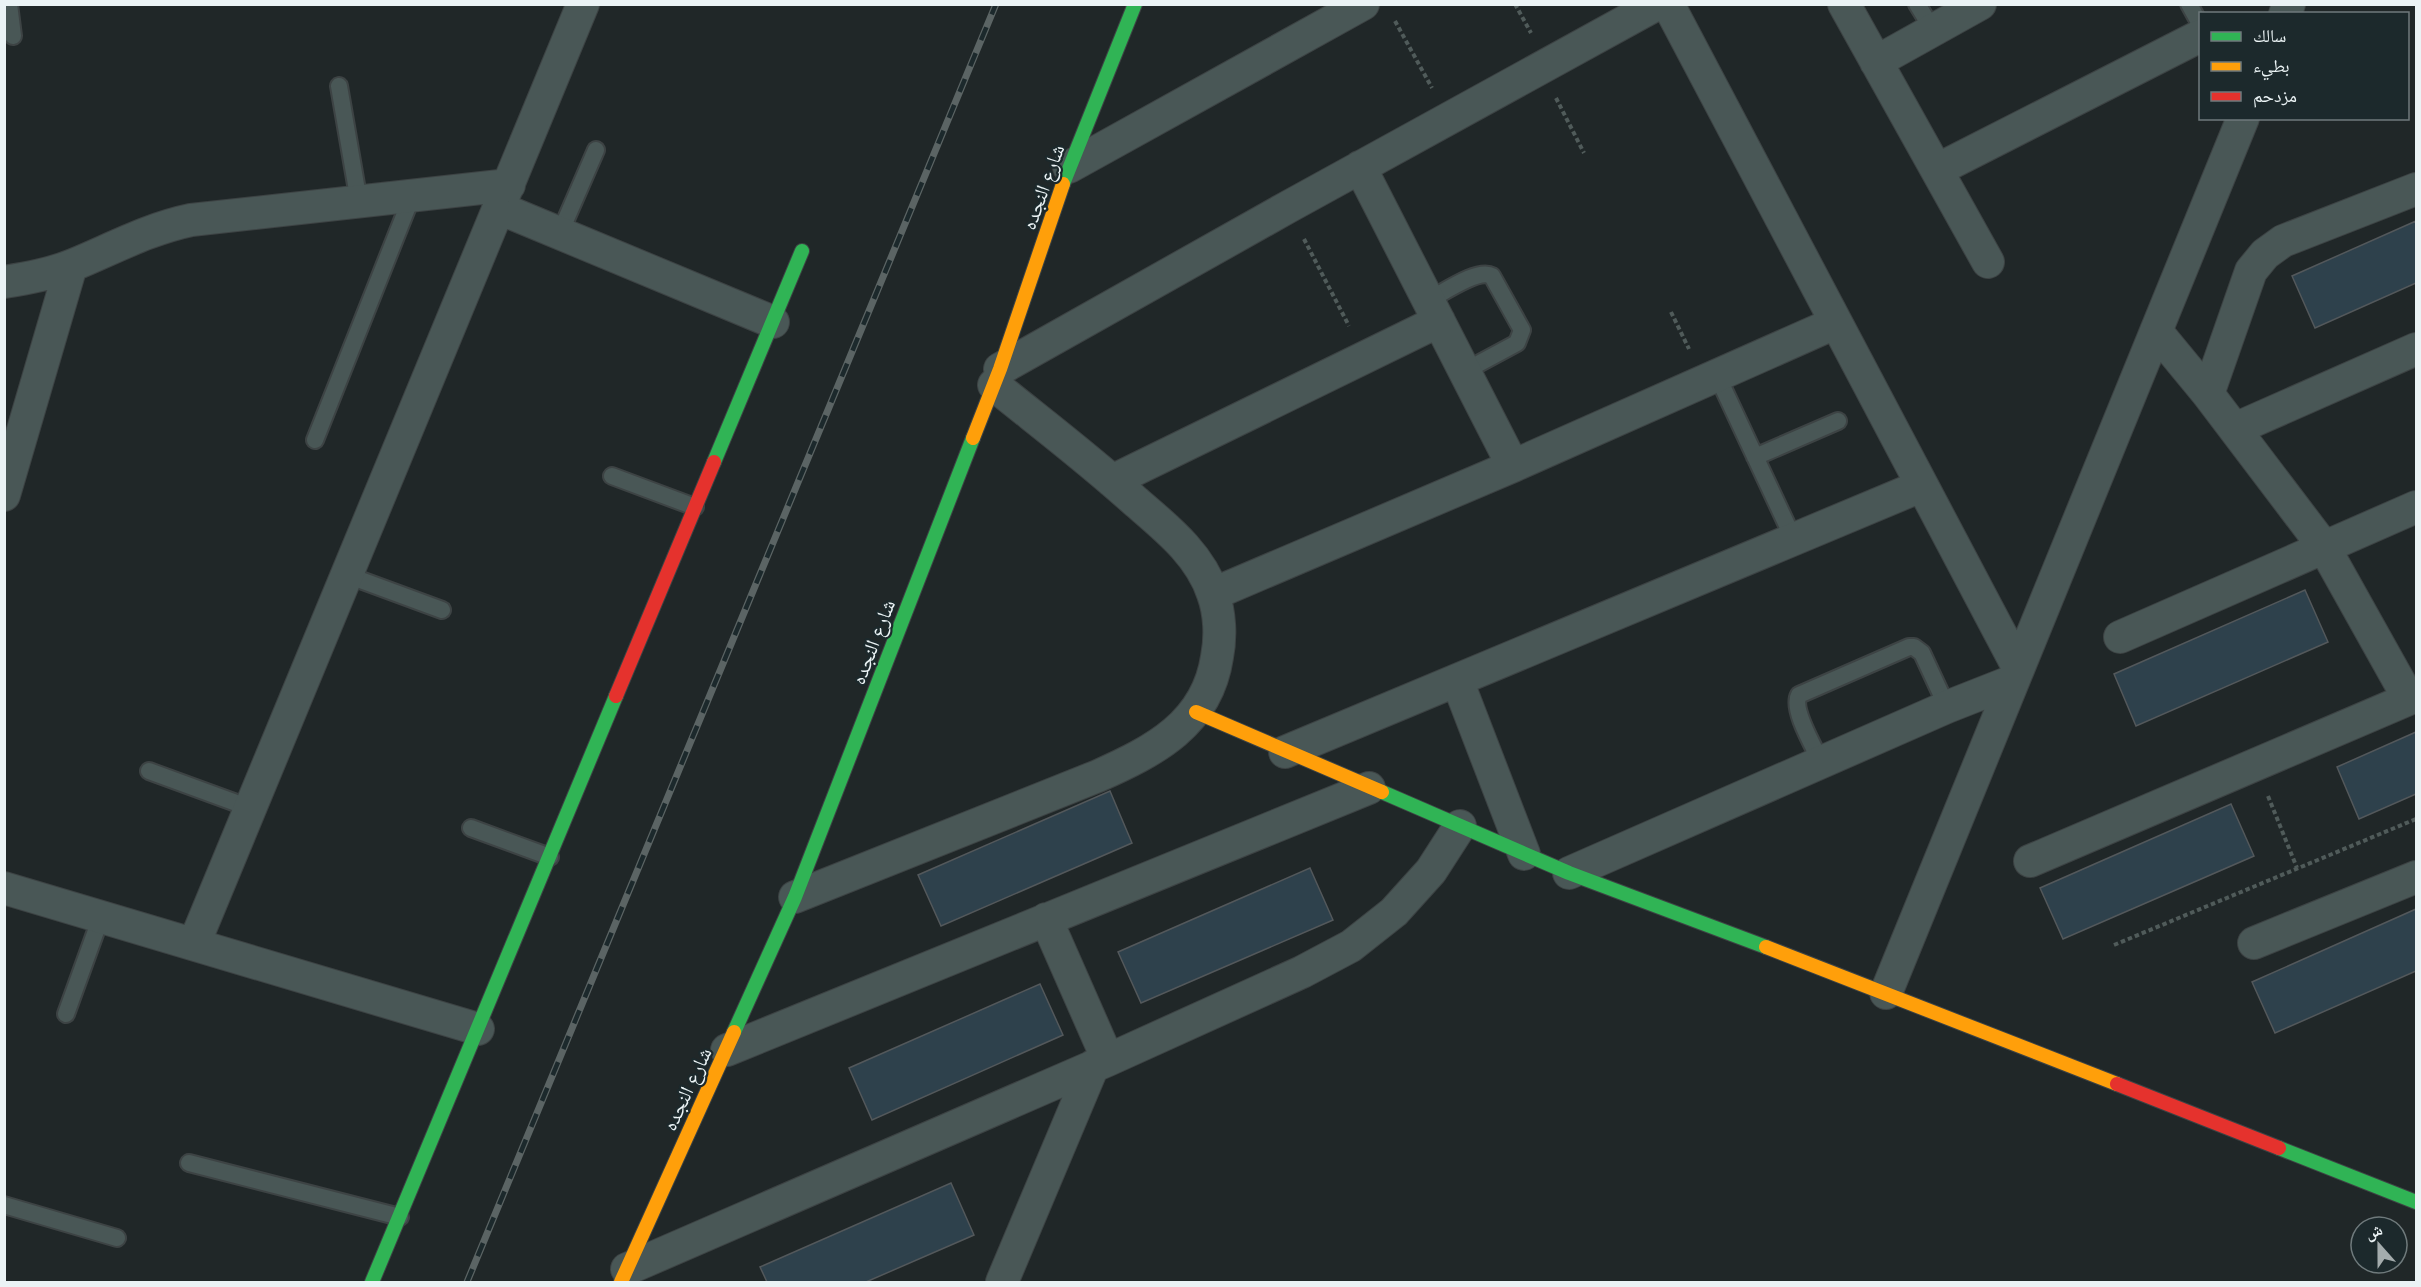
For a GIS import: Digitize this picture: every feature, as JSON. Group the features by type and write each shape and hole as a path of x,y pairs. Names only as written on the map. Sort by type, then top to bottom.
{"street":[{"path":"194,944 584,4"},
{"name":"شارع النجده","path":"624,1276 795,897 997,377 1069,167 1136,4"},
{"path":"795,897 1139,758 1174,734 1196,712 1214,676 1219,645 1218,613 1204,574 1180,541 997,377 1288,207 1657,4"},
{"path":"1668,4 1921,486 2016,674"},
{"path":"1844,4 1988,262"},
{"path":"1876,62 1925,17 1980,4"},
{"path":"1069,167 1378,10"},
{"path":"1937,170 2199,37"},
{"path":"1886,993 2241,120"},
{"path":"1360,167 1513,466"},
{"path":"2208,394 2247,281 2265,254 2283,241 2416,189"},
{"path":"4,282 37,276 71,266 147,232 190,220 412,196 504,196 560,233 773,322"},
{"path":"372,1282 802,251"},
{"path":"5,492 71,266"},
{"path":"1112,481 1365,357 1434,310"},
{"path":"1213,594 1513,466 1835,323"},
{"path":"2030,861 2413,697 2324,547 2208,394 2156,331"},
{"path":"2235,429 2416,349"},
{"path":"1285,752 1921,486"},
{"path":"2120,637 2416,507"},
{"path":"1569,873 1947,707 2016,674"},
{"path":"1457,680 1524,854"},
{"path":"1196,712 1569,873 1886,993 2416,1202"},
{"path":"727,1050 1369,788"},
{"path":"624,1276 1302,972 1351,946 1394,912 1431,871 1460,826"},
{"path":"2254,943 2416,877"},
{"path":"4,888 478,1029"},
{"path":"1002,1282 1100,1063 1046,919"}],"lane":[{"path":"9,4 13,36"},
{"path":"2189,4 2199,22"},
{"path":"339,86 359,202"},
{"path":"560,233 596,150"},
{"path":"315,440 412,196"},
{"path":"1434,310 1478,274 1488,273 1492,276 1522,330 1517,343 1465,371"},
{"path":"1717,375 1794,540"},
{"path":"1755,456 1838,421"},
{"path":"612,476 695,507"},
{"path":"347,575 442,610"},
{"path":"1821,762 1797,710 1796,699 1799,694 1909,647 1914,647 1922,653 1947,707"},
{"path":"149,771 250,808"},
{"path":"471,828 550,857"},
{"path":"66,1014 101,917"},
{"path":"189,1164 400,1217"},
{"path":"4,1205 117,1238"}],"path":[{"path":"1378,10 1449,118"},
{"path":"1541,68 1584,153"},
{"path":"1288,207 1365,357"},
{"path":"2255,765 2297,868"},
{"path":"2114,945 2416,819"}],"building":[{"path":"2416,221 2416,283 2315,328 2292,276"},
{"path":"2305,590 2328,642 2136,726 2114,674"},
{"path":"2416,732 2416,794 2359,819 2337,767"},
{"path":"1110,791 1132,843 941,926 918,875"},
{"path":"2231,804 2254,856 2063,939 2040,888"},
{"path":"1310,868 1333,920 1141,1003 1118,952"},
{"path":"2416,909 2416,971 2275,1033 2252,982"},
{"path":"1040,984 1063,1035 872,1120 849,1068"},
{"path":"951,1183 974,1235 866,1282 767,1282 760,1267"}],"railway":[{"path":"467,1282 996,4"}],"traffic: fast":[{"path":"1063,184 1135,4"},
{"path":"714,462 802,251"},
{"path":"734,1032 795,897 973,438"},
{"path":"372,1282 616,696"},
{"path":"1382,792 1569,873 1766,947"},
{"path":"2279,1148 2416,1202"}],"traffic: slow":[{"path":"973,438 1000,369 1063,184"},
{"path":"1196,712 1382,792"},
{"path":"1766,947 2117,1084"},
{"path":"621,1282 734,1032"}],"traffic: jam":[{"path":"616,696 714,462"},
{"path":"2117,1084 2279,1148"}]}
